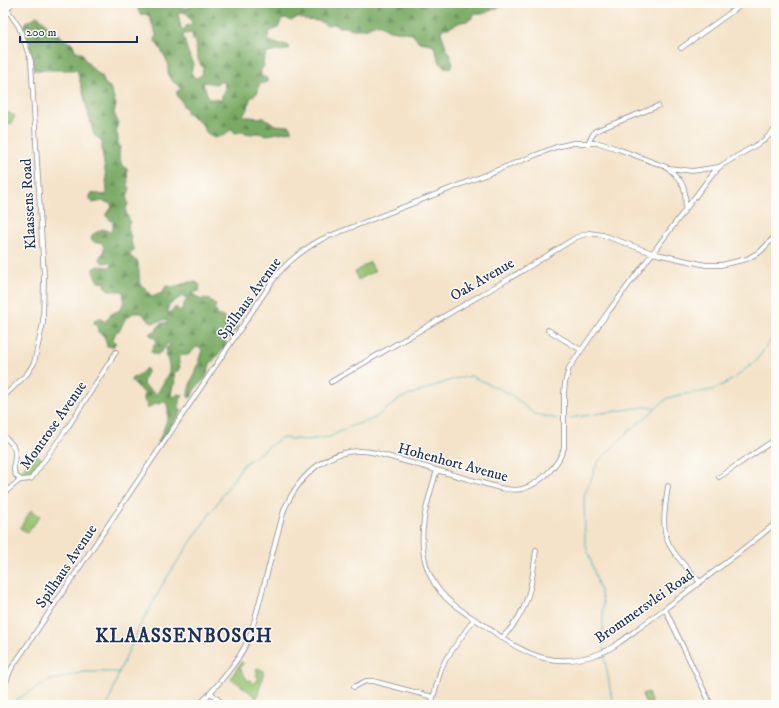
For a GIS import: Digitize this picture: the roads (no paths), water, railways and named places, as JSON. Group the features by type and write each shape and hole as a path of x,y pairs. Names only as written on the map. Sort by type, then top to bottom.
{"street":[{"name":"Klaassens Road","path":"3,3 19,27 31,61 42,220 44,304 42,333 34,363 24,377 3,397"},
{"path":"3,16 12,3"},
{"path":"682,48 744,3"},
{"path":"588,143 595,131 658,106"},
{"path":"719,167 756,146 776,128"},
{"name":"Spilhaus Avenue","path":"3,690 11,669 276,276 290,261 306,248 322,239 556,147 573,143 599,143 669,168 692,171 719,167"},
{"name":"Hohenhort Avenue","path":"199,705 238,658 248,640 284,510 290,497 304,477 331,456 356,451 376,453 500,488 512,490 531,486 558,461 562,456 565,438 565,382 569,368 652,253 719,167"},
{"name":"Spilhaus Avenue","path":"669,168 683,184 685,192 685,210"},
{"name":"Oak Avenue","path":"331,382 522,271 577,237 589,233 603,235 652,253 706,265 721,265 747,259 760,251 776,235"},
{"path":"548,330 581,350"},
{"name":"Montrose Avenue","path":"3,435 14,447 14,472 16,477 20,480 27,481 33,478 116,352"},
{"path":"719,477 776,439"},
{"name":"Brommersvlei Road","path":"437,470 428,500 422,534 422,549 431,578 438,589 451,603 521,650 546,658 565,660 581,658 598,654 615,645 665,609 776,524"},
{"path":"3,494 20,480"},
{"path":"668,486 664,520 668,543 700,582"},
{"path":"502,638 514,625 523,610 532,577 536,550"},
{"path":"665,609 711,705"},
{"path":"431,705 441,669 446,659 474,619"},
{"path":"354,687 366,681 373,681 433,697"},
{"path":"211,692 224,705"}],"waterway":[{"path":"603,649 603,601 585,542 584,496 598,462 628,432 668,398 713,390 732,380 756,361 776,332"},
{"path":"10,705 22,696 49,681 84,672 119,672 139,628 167,577 243,465 281,438 306,440 329,437 351,426 374,419 399,399 454,379 471,376 512,395 534,414 557,419"},
{"path":"569,418 644,407 656,408"},
{"path":"604,654 613,705"},
{"path":"108,705 119,672"}],"district":[{"name":"KLAASSENBOSCH","path":"184,635"}]}
